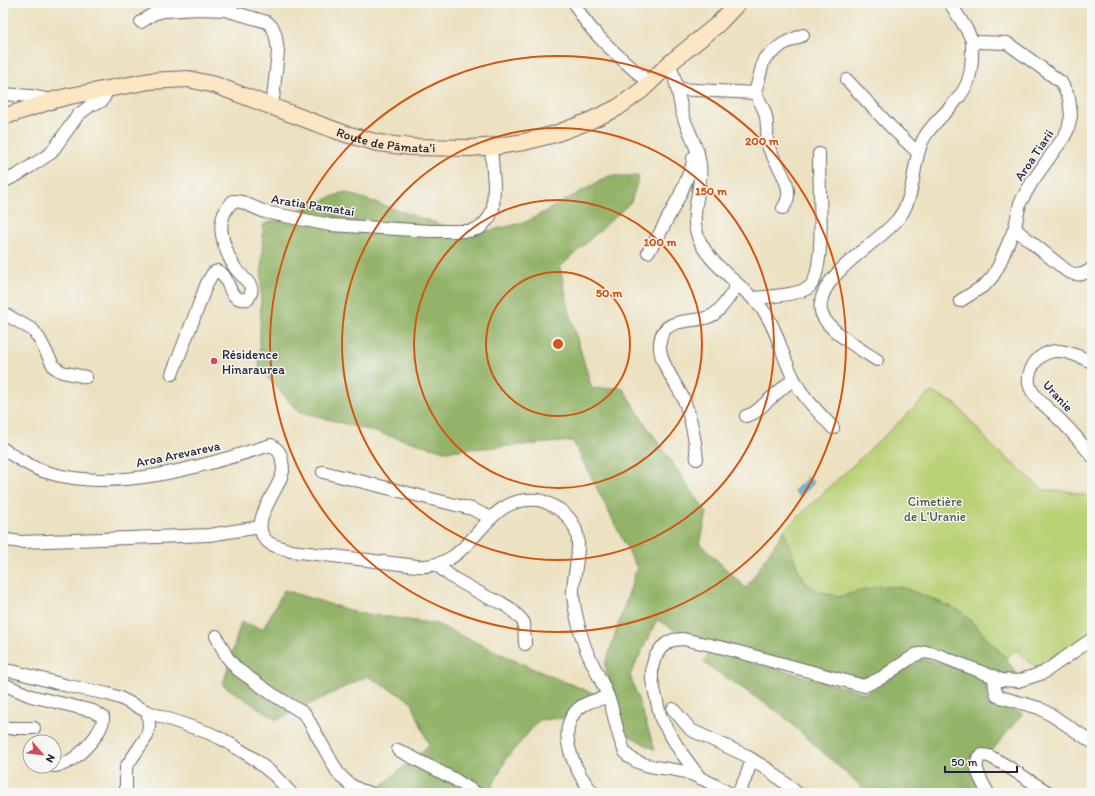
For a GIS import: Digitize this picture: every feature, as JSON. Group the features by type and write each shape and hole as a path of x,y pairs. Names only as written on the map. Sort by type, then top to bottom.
{"main road":[{"name":"Route de Pāmata'i","path":"3,117 52,100 109,88 161,80 188,79 215,85 272,108 346,134 390,145 411,147 491,147 538,139 587,122 617,108 642,90 670,63 717,25 738,3"}],"street":[{"path":"575,3 578,12 585,22 648,83"},
{"path":"877,360 844,339 827,323 821,311 823,296 836,275 890,227 904,211 911,192 918,151 922,140 928,131 957,101 968,82 972,62 972,41 950,3"},
{"path":"141,22 154,14 164,11 212,9 225,10 268,22 272,27 276,38 278,52 272,108"},
{"path":"783,208 787,203 788,189 766,140 766,112 755,93 764,59 783,44 803,35"},
{"name":"Aroa Tiarii","path":"960,300 985,285 993,276 1006,253 1024,196 1068,129 1071,116 1069,98 1061,82 1007,43 972,41"},
{"path":"670,63 685,119 698,152 701,173 695,219 696,230 700,242 706,252 737,285 753,298 763,310 775,333 793,379 801,392 833,428"},
{"path":"847,80 890,126 915,150 918,151"},
{"path":"3,182 19,174 51,153 78,115 91,105 102,101 109,88"},
{"path":"677,89 755,93"},
{"path":"3,94 30,96 52,100"},
{"name":"Aratia Pamatai","path":"172,374 207,283 213,273 217,271 223,275 235,297 240,300 248,299 251,293 251,287 234,266 227,251 223,236 222,220 227,208 233,201 242,202 265,212 330,225 430,231 469,231 480,228 490,218 493,209 494,184 491,147"},
{"path":"648,252 680,195 692,166 693,158 698,152"},
{"path":"753,298 799,291 808,288 813,284 820,244 821,217 819,154"},
{"path":"1015,227 1020,233 1073,275 1085,274 1092,268"},
{"path":"697,459 696,438 692,421 664,362 660,350 660,341 662,334 671,325 712,316 727,300 737,285"},
{"path":"3,313 33,330 54,367 62,372 86,377"},
{"name":"Uranie","path":"1092,362 1067,351 1057,350 1047,352 1033,364 1029,373 1029,386 1037,398 1072,432 1092,456"},
{"path":"746,416 754,413 793,379"},
{"name":"Aroa Arevareva","path":"3,449 44,472 70,478 103,480 142,478 219,461 271,445 277,448 282,457 283,471 262,517 260,527"},
{"path":"324,472 472,509 491,518"},
{"path":"3,539 21,542 170,537 209,535 260,527 262,534 268,542 291,551 427,566 437,565 453,557 491,518 506,506 528,500 540,500 552,505 568,517 577,534 579,545 573,592 576,616 585,647 608,697 622,744 627,755 639,763 684,772 700,778 729,793"},
{"path":"437,565 453,578 511,609 524,623 525,644"},
{"path":"216,636 226,657 237,670 305,714 338,773 349,784 370,793"},
{"path":"700,778 680,751 661,719 652,680 652,668 655,657 661,648 673,640 683,639 724,648 864,686 881,678 914,655 926,652 938,655 1002,680 1018,681 1043,673 1092,639"},
{"path":"3,670 108,694 130,702 148,712 209,733 256,760 274,775 291,793"},
{"path":"994,676 997,696 1039,708 1054,716 1092,742"},
{"path":"3,684 32,696 93,711 103,717 103,725 98,734 75,758 62,765"},
{"path":"593,793 575,766 568,743 567,730 576,711 583,705 594,700 608,697"},
{"path":"673,710 691,730 769,770 797,793"},
{"path":"126,793 126,767 147,736 149,727 148,712"},
{"path":"3,728 34,728"},
{"path":"398,750 454,779 476,793"},
{"path":"988,793 976,766 976,761 982,755 989,756 1002,763 1049,793"},
{"path":"738,793 752,760"}],"green space":[{"path":"609,176 639,176 631,202 560,267 571,318 592,389 622,387 646,425 707,513 700,544 746,588 784,530 798,569 806,584 818,591 839,597 879,586 902,587 930,598 962,612 1006,658 1019,677 990,671 938,651 872,677 858,679 682,634 657,620 630,675 655,750 621,731 605,665 637,568 573,441 445,451 298,411 259,368 263,225 344,192 472,235 526,222"},
{"name":"Cimetière de L'Uranie","path":"931,392 956,404 992,446 1044,490 1067,491 1092,497 1092,634 1043,667 1035,665 1016,650 1006,658 962,612 902,587 855,593 839,597 818,591 806,584 798,569 784,530"},
{"path":"284,590 355,612 436,624 536,670 597,695 563,718 539,720 506,759 489,793 373,793 429,745 411,701 367,676 277,720 223,685 241,622 263,629"},
{"path":"709,650 865,693 923,659 941,663 986,678 987,705 1023,713 992,751 971,755 980,793 868,793 781,714 704,663"}],"water":[{"path":"808,477 814,483 800,497 794,491"}],"place":[{"name":"Résidence Hinaraurea","path":"214,361"}]}
